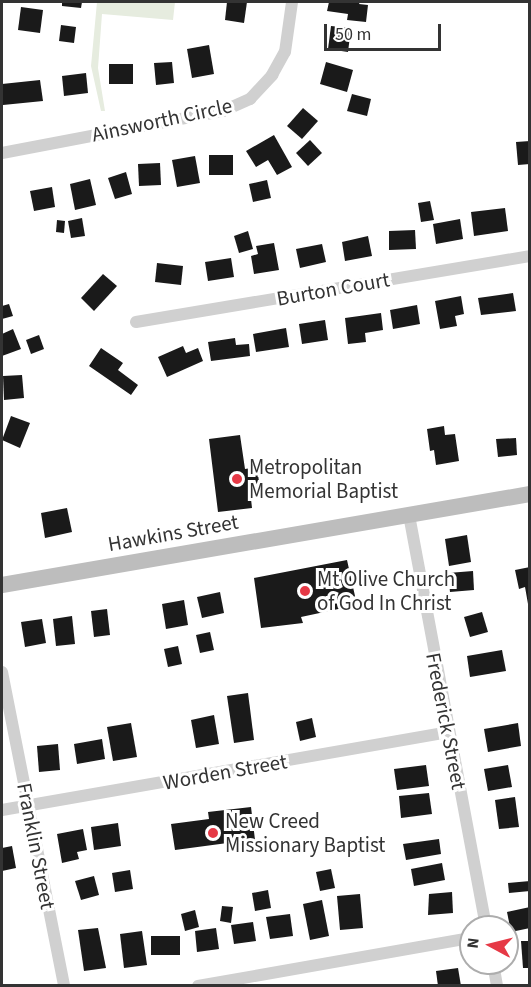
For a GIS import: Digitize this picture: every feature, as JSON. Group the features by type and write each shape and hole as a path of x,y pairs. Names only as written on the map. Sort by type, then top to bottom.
{"street":[{"name":"Ainsworth Circle","path":"2,153 223,111 250,99 272,75 285,52 292,2"},
{"name":"Burton Court","path":"136,322 530,256"},
{"name":"Hawkins Street","path":"2,585 530,494"},
{"name":"Frederick Street","path":"409,515 484,915"},
{"name":"Franklin Street","path":"2,672 64,986"},
{"name":"Worden Street","path":"2,810 448,732"},
{"path":"198,986 459,941"},
{"path":"278,972 279,986"}],"shaded area":[{"path":"97,2 175,2 173,20 102,14 98,68 105,111 101,111 91,66"}],"building":[{"path":"62,2 82,2 81,8 62,6"},
{"path":"227,2 247,2 244,23 225,20"},
{"path":"329,2 360,2 359,4 368,5 366,22 347,20 348,14 327,11"},
{"path":"21,7 43,10 40,33 18,30"},
{"path":"61,25 76,27 74,43 59,41"},
{"path":"331,26 351,28 348,52 328,49"},
{"path":"209,45 214,74 192,78 187,49"},
{"path":"172,62 174,83 156,85 154,63"},
{"path":"326,62 353,70 347,92 320,84"},
{"path":"109,64 133,64 133,84 109,84"},
{"path":"86,73 88,93 64,96 62,76"},
{"path":"40,80 43,101 3,105 2,84"},
{"path":"352,94 371,99 367,116 347,111"},
{"path":"303,108 318,121 302,139 287,126"},
{"path":"274,135 292,167 277,175 268,160 256,167 246,151"},
{"path":"310,140 322,153 308,166 296,153"},
{"path":"530,141 530,164 518,165 516,142"},
{"path":"209,155 233,155 233,175 209,175"},
{"path":"195,156 200,183 177,187 172,160"},
{"path":"160,163 161,185 139,186 138,164"},
{"path":"126,172 132,194 115,199 108,178"},
{"path":"90,179 96,205 75,210 70,184"},
{"path":"267,180 271,198 253,202 249,184"},
{"path":"52,187 55,207 34,211 30,191"},
{"path":"430,201 434,220 421,222 418,203"},
{"path":"505,208 508,231 474,236 471,212"},
{"path":"82,218 85,236 71,238 68,221"},
{"path":"460,219 463,239 436,244 433,224"},
{"path":"57,220 65,221 64,233 56,232"},
{"path":"415,230 416,249 389,250 389,231"},
{"path":"248,231 253,249 239,253 234,236"},
{"path":"368,236 372,256 345,261 342,242"},
{"path":"274,243 279,270 254,274 251,256 258,254 256,246"},
{"path":"322,244 326,262 300,268 296,249"},
{"path":"231,258 234,277 208,281 205,262"},
{"path":"157,263 183,266 181,285 155,282"},
{"path":"103,274 117,286 94,311 81,298"},
{"path":"513,293 516,311 481,315 478,298"},
{"path":"461,296 464,314 455,316 457,326 440,329 435,301"},
{"path":"9,304 13,316 2,319 2,306"},
{"path":"417,305 420,324 393,329 390,310"},
{"path":"381,313 383,330 365,333 366,342 348,344 345,318"},
{"path":"325,320 328,340 302,344 299,324"},
{"path":"286,328 289,347 256,352 253,334"},
{"path":"13,329 21,349 2,356 2,334"},
{"path":"39,335 44,349 31,354 26,340"},
{"path":"235,338 236,345 249,344 250,356 211,361 208,342"},
{"path":"183,346 186,353 198,348 203,361 167,377 158,357"},
{"path":"101,348 123,363 118,370 138,385 131,395 89,366"},
{"path":"22,375 24,398 4,400 3,376"},
{"path":"11,416 30,423 20,448 2,440"},
{"path":"444,426 445,435 455,434 459,461 436,465 434,450 430,451 427,429"},
{"name":"Metropolitan Memorial Baptist","path":"240,435 245,469 257,467 260,489 250,490 252,508 218,512 209,439"},
{"path":"516,438 517,455 498,457 496,439"},
{"path":"67,508 72,532 45,538 41,513"},
{"path":"467,535 471,562 449,566 445,539"},
{"name":"Mt Olive Church of God In Christ","path":"347,560 357,605 301,617 303,623 261,628 254,578"},
{"path":"530,567 530,604 528,604 525,587 519,589 515,570"},
{"path":"473,571 474,590 450,592 448,573"},
{"path":"220,592 224,613 202,618 197,597"},
{"path":"184,600 188,625 166,629 162,604"},
{"path":"107,609 110,635 94,637 91,611"},
{"path":"482,612 488,632 470,637 464,617"},
{"path":"72,616 75,644 56,646 53,619"},
{"path":"42,619 46,643 25,647 21,622"},
{"path":"210,632 214,650 200,653 196,635"},
{"path":"178,646 182,664 168,667 164,649"},
{"path":"502,650 506,671 470,677 467,656"},
{"path":"248,693 254,740 234,743 227,696"},
{"path":"214,715 219,744 196,748 191,720"},
{"path":"312,718 316,737 300,741 296,722"},
{"path":"131,723 137,757 113,761 107,727"},
{"path":"518,723 521,746 488,752 484,729"},
{"path":"102,739 105,759 77,764 74,744"},
{"path":"58,744 60,770 39,772 37,746"},
{"path":"426,765 429,786 397,790 394,769"},
{"path":"508,765 512,787 488,791 484,769"},
{"path":"429,793 432,814 401,818 399,796"},
{"path":"515,797 519,827 499,829 495,800"},
{"name":"New Creed Missionary Baptist","path":"251,807 256,848 236,851 235,842 175,850 171,824 209,819 208,812"},
{"path":"118,823 121,846 94,850 91,827"},
{"path":"83,829 87,850 77,852 79,859 62,863 57,834"},
{"path":"439,839 441,854 406,860 403,844"},
{"path":"12,846 16,868 2,871 2,848"},
{"path":"442,863 445,880 414,886 411,869"},
{"path":"331,869 335,888 320,891 316,872"},
{"path":"130,870 133,889 115,892 112,873"},
{"path":"94,876 99,895 81,900 75,881"},
{"path":"530,881 530,891 509,893 508,883"},
{"path":"268,890 271,908 255,911 252,893"},
{"path":"452,892 453,913 428,915 429,894"},
{"path":"360,894 363,928 340,930 337,896"},
{"path":"322,900 329,936 310,940 303,904"},
{"path":"222,906 233,907 231,923 220,921"},
{"path":"530,907 530,928 519,930 519,915 508,915 507,912"},
{"path":"195,910 199,927 185,931 181,914"},
{"path":"290,914 293,936 270,939 266,917"},
{"path":"253,922 256,941 234,944 231,925"},
{"path":"98,928 106,968 84,971 78,930"},
{"path":"216,928 219,949 197,952 195,931"},
{"path":"142,931 147,965 124,968 120,934"},
{"path":"151,936 180,936 180,955 151,955"},
{"path":"521,941 530,941 530,968 523,968"},
{"path":"458,968 461,986 438,986 436,971"}],"place":[{"name":"Metropolitan Memorial Baptist","path":"237,479"},
{"name":"Mt Olive Church of God In Christ","path":"305,591"},
{"name":"New Creed Missionary Baptist","path":"213,833"}]}
